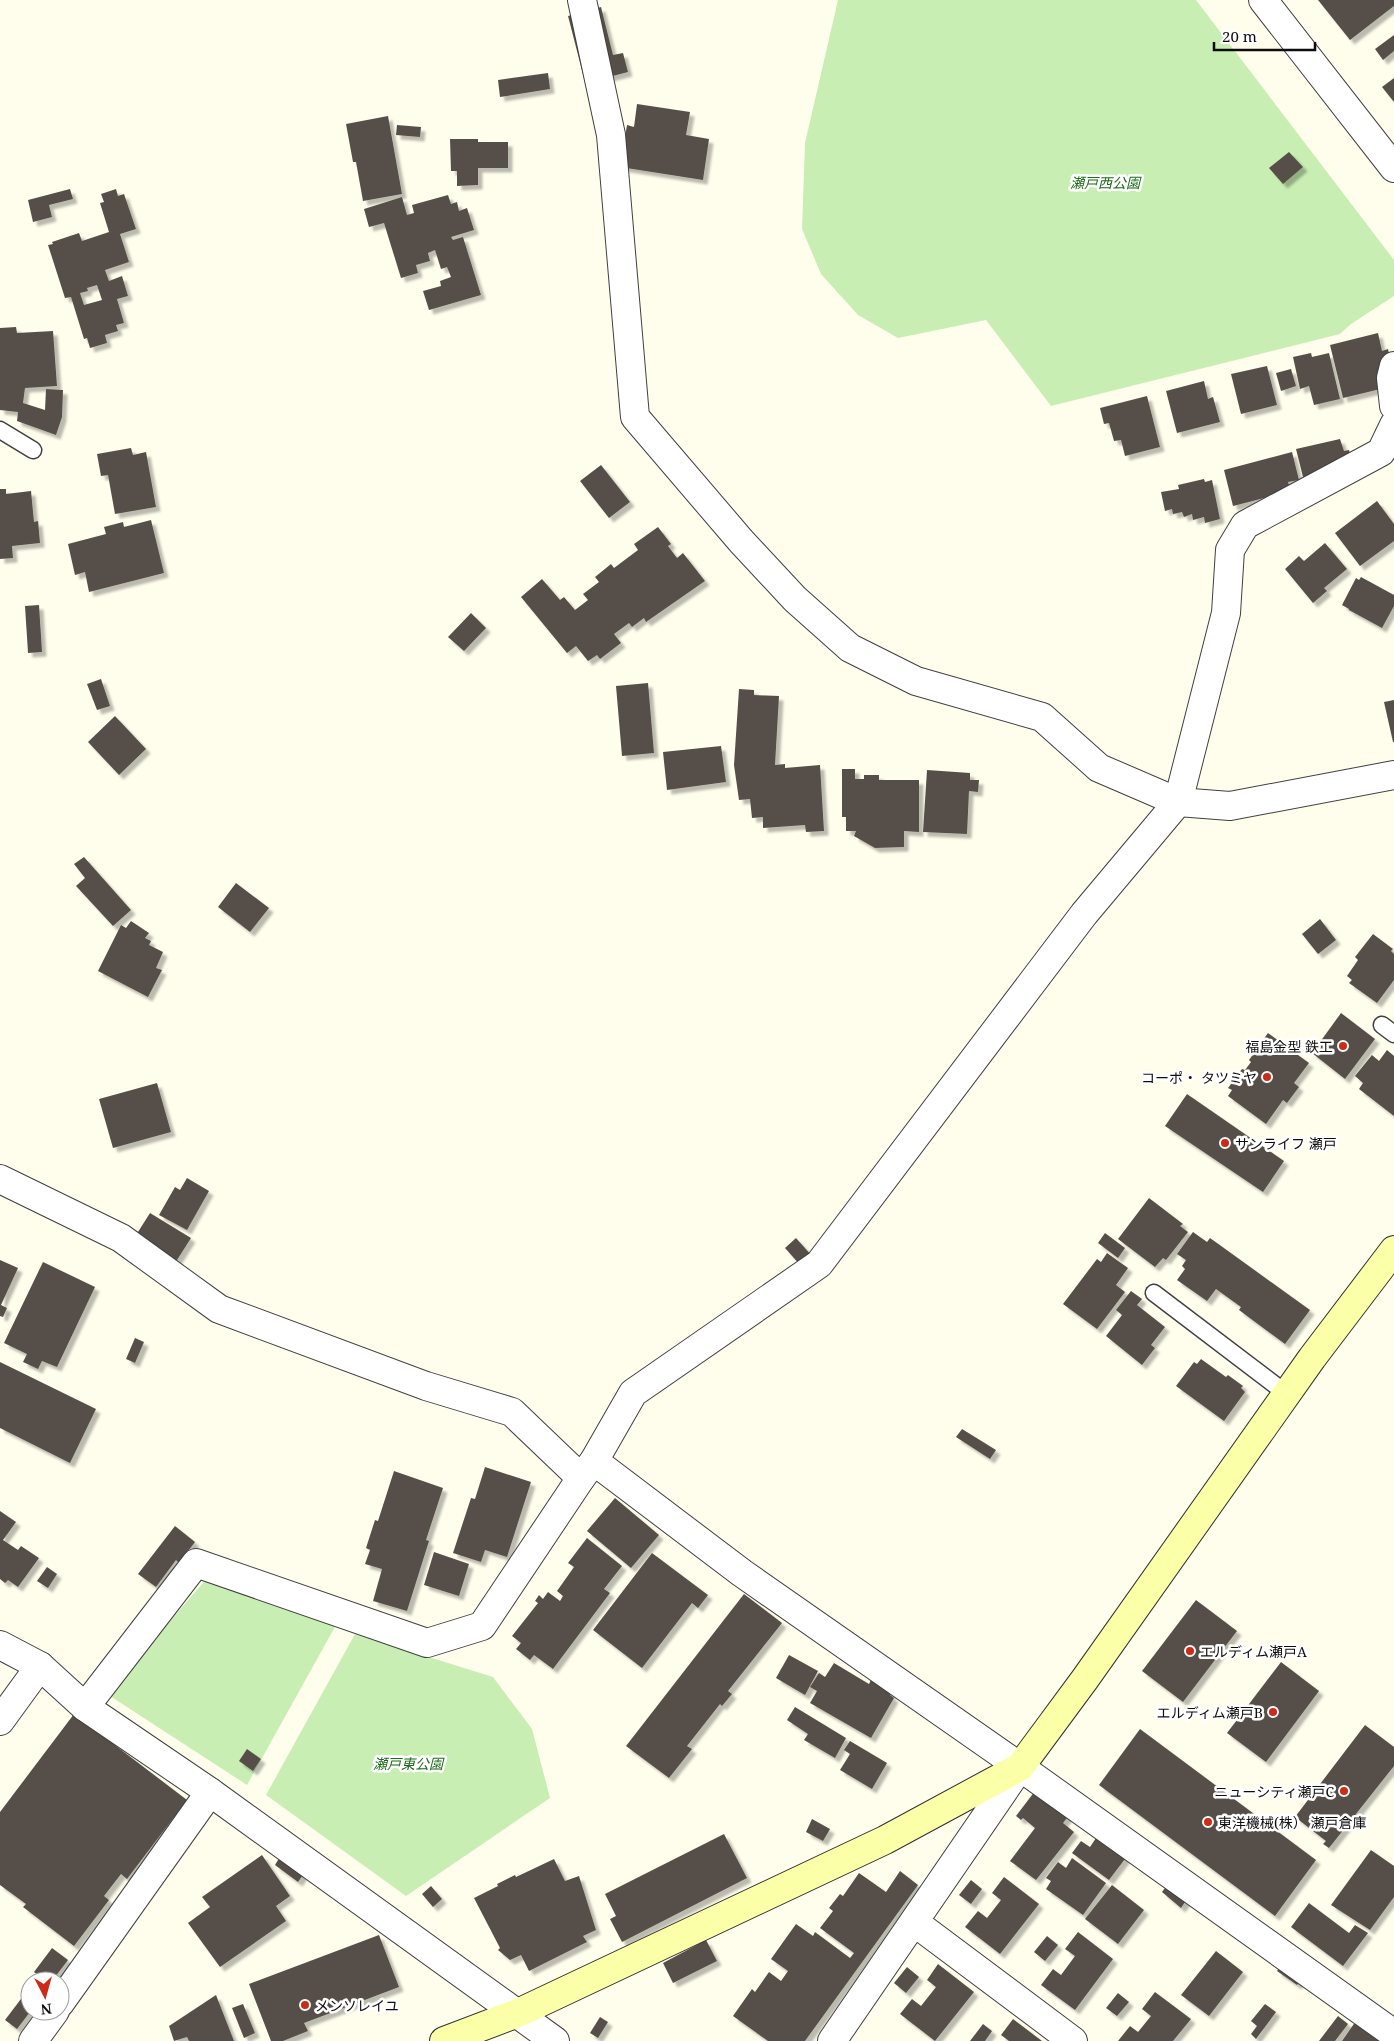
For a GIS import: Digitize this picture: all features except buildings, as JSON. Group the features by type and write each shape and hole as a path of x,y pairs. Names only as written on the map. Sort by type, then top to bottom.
{"street":[{"path":"582,0 611,135 627,347 635,417 795,599 850,648 916,681 1042,716 1099,768 1178,802 1230,806 1394,775"},
{"path":"1263,0 1394,168"},
{"path":"1394,366 1391,378 1394,406"},
{"path":"85,1707 196,1563 427,1644 482,1626 588,1470 633,1393 819,1264 1084,914 1178,802 1226,613 1230,550 1245,525 1381,452 1394,425"},
{"path":"0,1179 120,1238 219,1309 426,1386 512,1412 588,1470 742,1573 1020,1767 1394,2034"},
{"path":"832,2041 1020,1767 1091,1671 1287,1394 1394,1250"},
{"path":"0,1645 40,1666 85,1707 210,1792 555,2041"},
{"path":"0,1721 40,1666"},
{"path":"444,2041 518,2013 885,1840 1020,1767"},
{"path":"70,1990 210,1792"},
{"path":"914,1922 1073,2041"},
{"path":"33,2041 48,2021"}],"lane":[{"path":"0,430 32,450"},
{"path":"1154,1293 1287,1394"}],"green space":[{"name":"瀬戸西公園","path":"838,0 1196,0 1394,260 1394,296 1351,324 1340,334 1051,406 986,320 898,338 858,315 821,274 802,229 805,143"},
{"path":"208,1577 336,1625 247,1785 107,1694"},
{"name":"瀬戸東公園","path":"355,1634 493,1677 532,1729 550,1798 406,1896 266,1795"}],"place":[{"name":"福島金型 鉄工","path":"1343,1046"},
{"name":"コーポ・ タツミヤ","path":"1267,1077"},
{"name":"サンライフ 瀬戸","path":"1225,1143"},
{"name":"エルディム瀬戸A","path":"1190,1651"},
{"name":"エルディム瀬戸B","path":"1273,1712"},
{"name":"ニューシティ瀬戸C","path":"1344,1791"},
{"name":"東洋機械(株） 瀬戸倉庫","path":"1208,1822"},
{"name":"メンソレイユ","path":"305,2005"}]}
